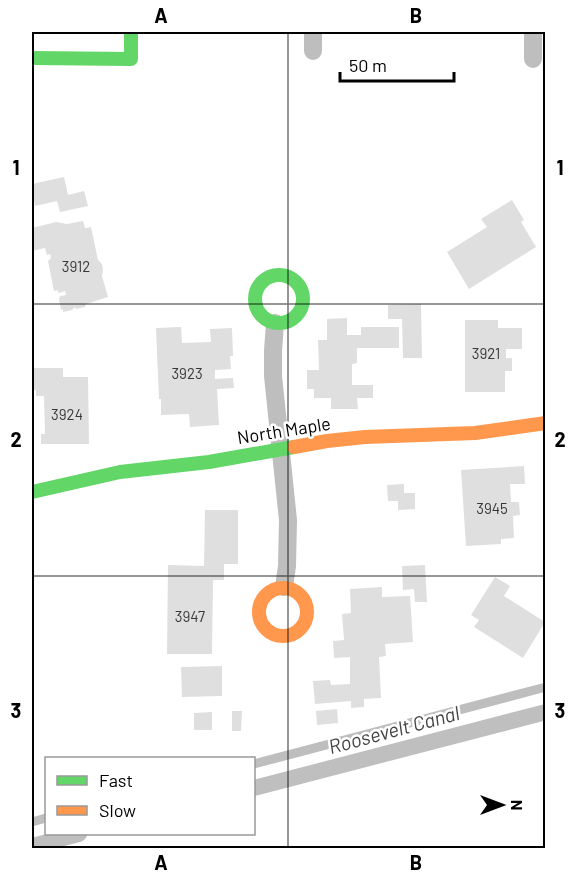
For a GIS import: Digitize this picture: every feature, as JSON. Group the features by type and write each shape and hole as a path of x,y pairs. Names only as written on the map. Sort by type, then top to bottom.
{"street":[{"path":"32,58 131,59 131,32"},
{"path":"313,51 314,32"},
{"path":"532,59 533,32"},
{"path":"275,323 273,376 288,520 284,587"},
{"name":"North Maple","path":"32,492 120,472 209,462 327,441 365,437 475,433 546,423"}],"lane":[{"path":"255,764 546,687"}],"building":[{"path":"64,177 68,195 84,191 88,206 60,212 57,201 35,206 32,184"},
{"path":"512,200 524,220 521,222 536,247 469,289 447,252 487,227 481,219"},
{"path":"83,221 85,228 91,227 98,260 102,264 102,276 108,297 86,304 85,307 76,309 75,307 63,312 59,299 60,296 66,295 65,291 59,293 57,290 54,291 48,261 51,258 50,254 47,255 45,248 32,251 32,228 56,222 67,224"},
{"path":"421,304 422,358 403,358 402,319 388,319 388,305"},
{"path":"347,318 347,335 361,335 361,327 399,327 399,348 357,348 357,363 352,364 352,385 373,385 373,398 357,398 358,409 331,409 331,398 314,398 314,389 307,389 307,370 319,370 318,340 327,340 327,319"},
{"path":"465,320 498,320 498,328 522,328 522,349 506,349 506,358 512,358 512,371 505,371 505,392 465,392"},
{"path":"181,327 182,343 211,342 210,329 232,328 231,369 215,370 215,379 233,378 234,388 217,389 219,425 190,427 189,414 161,415 156,328"},
{"path":"32,368 63,368 63,377 88,377 89,444 41,444 41,434 45,434 44,396 36,396 36,390 32,390"},
{"path":"524,466 525,484 510,484 511,502 519,502 520,515 513,516 514,538 501,539 501,544 466,546 461,470"},
{"path":"404,484 404,493 415,493 415,509 398,510 398,501 388,501 387,485"},
{"path":"205,510 238,510 238,564 224,564 224,580 213,580 212,654 167,654 168,565 204,566"},
{"path":"425,565 427,602 415,602 414,589 403,590 402,566"},
{"path":"495,577 510,586 504,596 545,622 523,658 474,627 479,620 471,615"},
{"path":"382,587 382,597 410,596 413,642 385,644 386,656 379,657 381,698 364,699 364,707 351,708 351,701 315,704 313,681 330,680 331,685 350,684 350,657 334,658 333,641 344,640 342,614 351,613 350,589"},
{"path":"222,666 222,696 182,697 181,667"},
{"path":"337,709 338,723 317,725 316,711"},
{"path":"232,711 242,711 241,731 232,731"},
{"path":"212,712 212,730 194,730 194,713"}],"waterway":[{"name":"Roosevelt Canal","path":"255,788 546,712"},
{"name":"Roosevelt Canal","path":"32,846 75,835"}],"traffic: fast":[{"path":"32,58 131,59 131,32"},
{"path":"274,275 284,275 299,285 303,299 302,308 293,319 284,323 274,323 259,313 255,304 255,294 265,279 274,275"},
{"path":"32,492 120,472 209,462 294,447"}],"traffic: slow":[{"path":"294,447 365,437 475,433 546,423"},
{"path":"278,588 288,588 303,598 307,612 306,621 297,632 288,636 278,636 263,626 259,617 259,607 269,592 278,588"}]}
